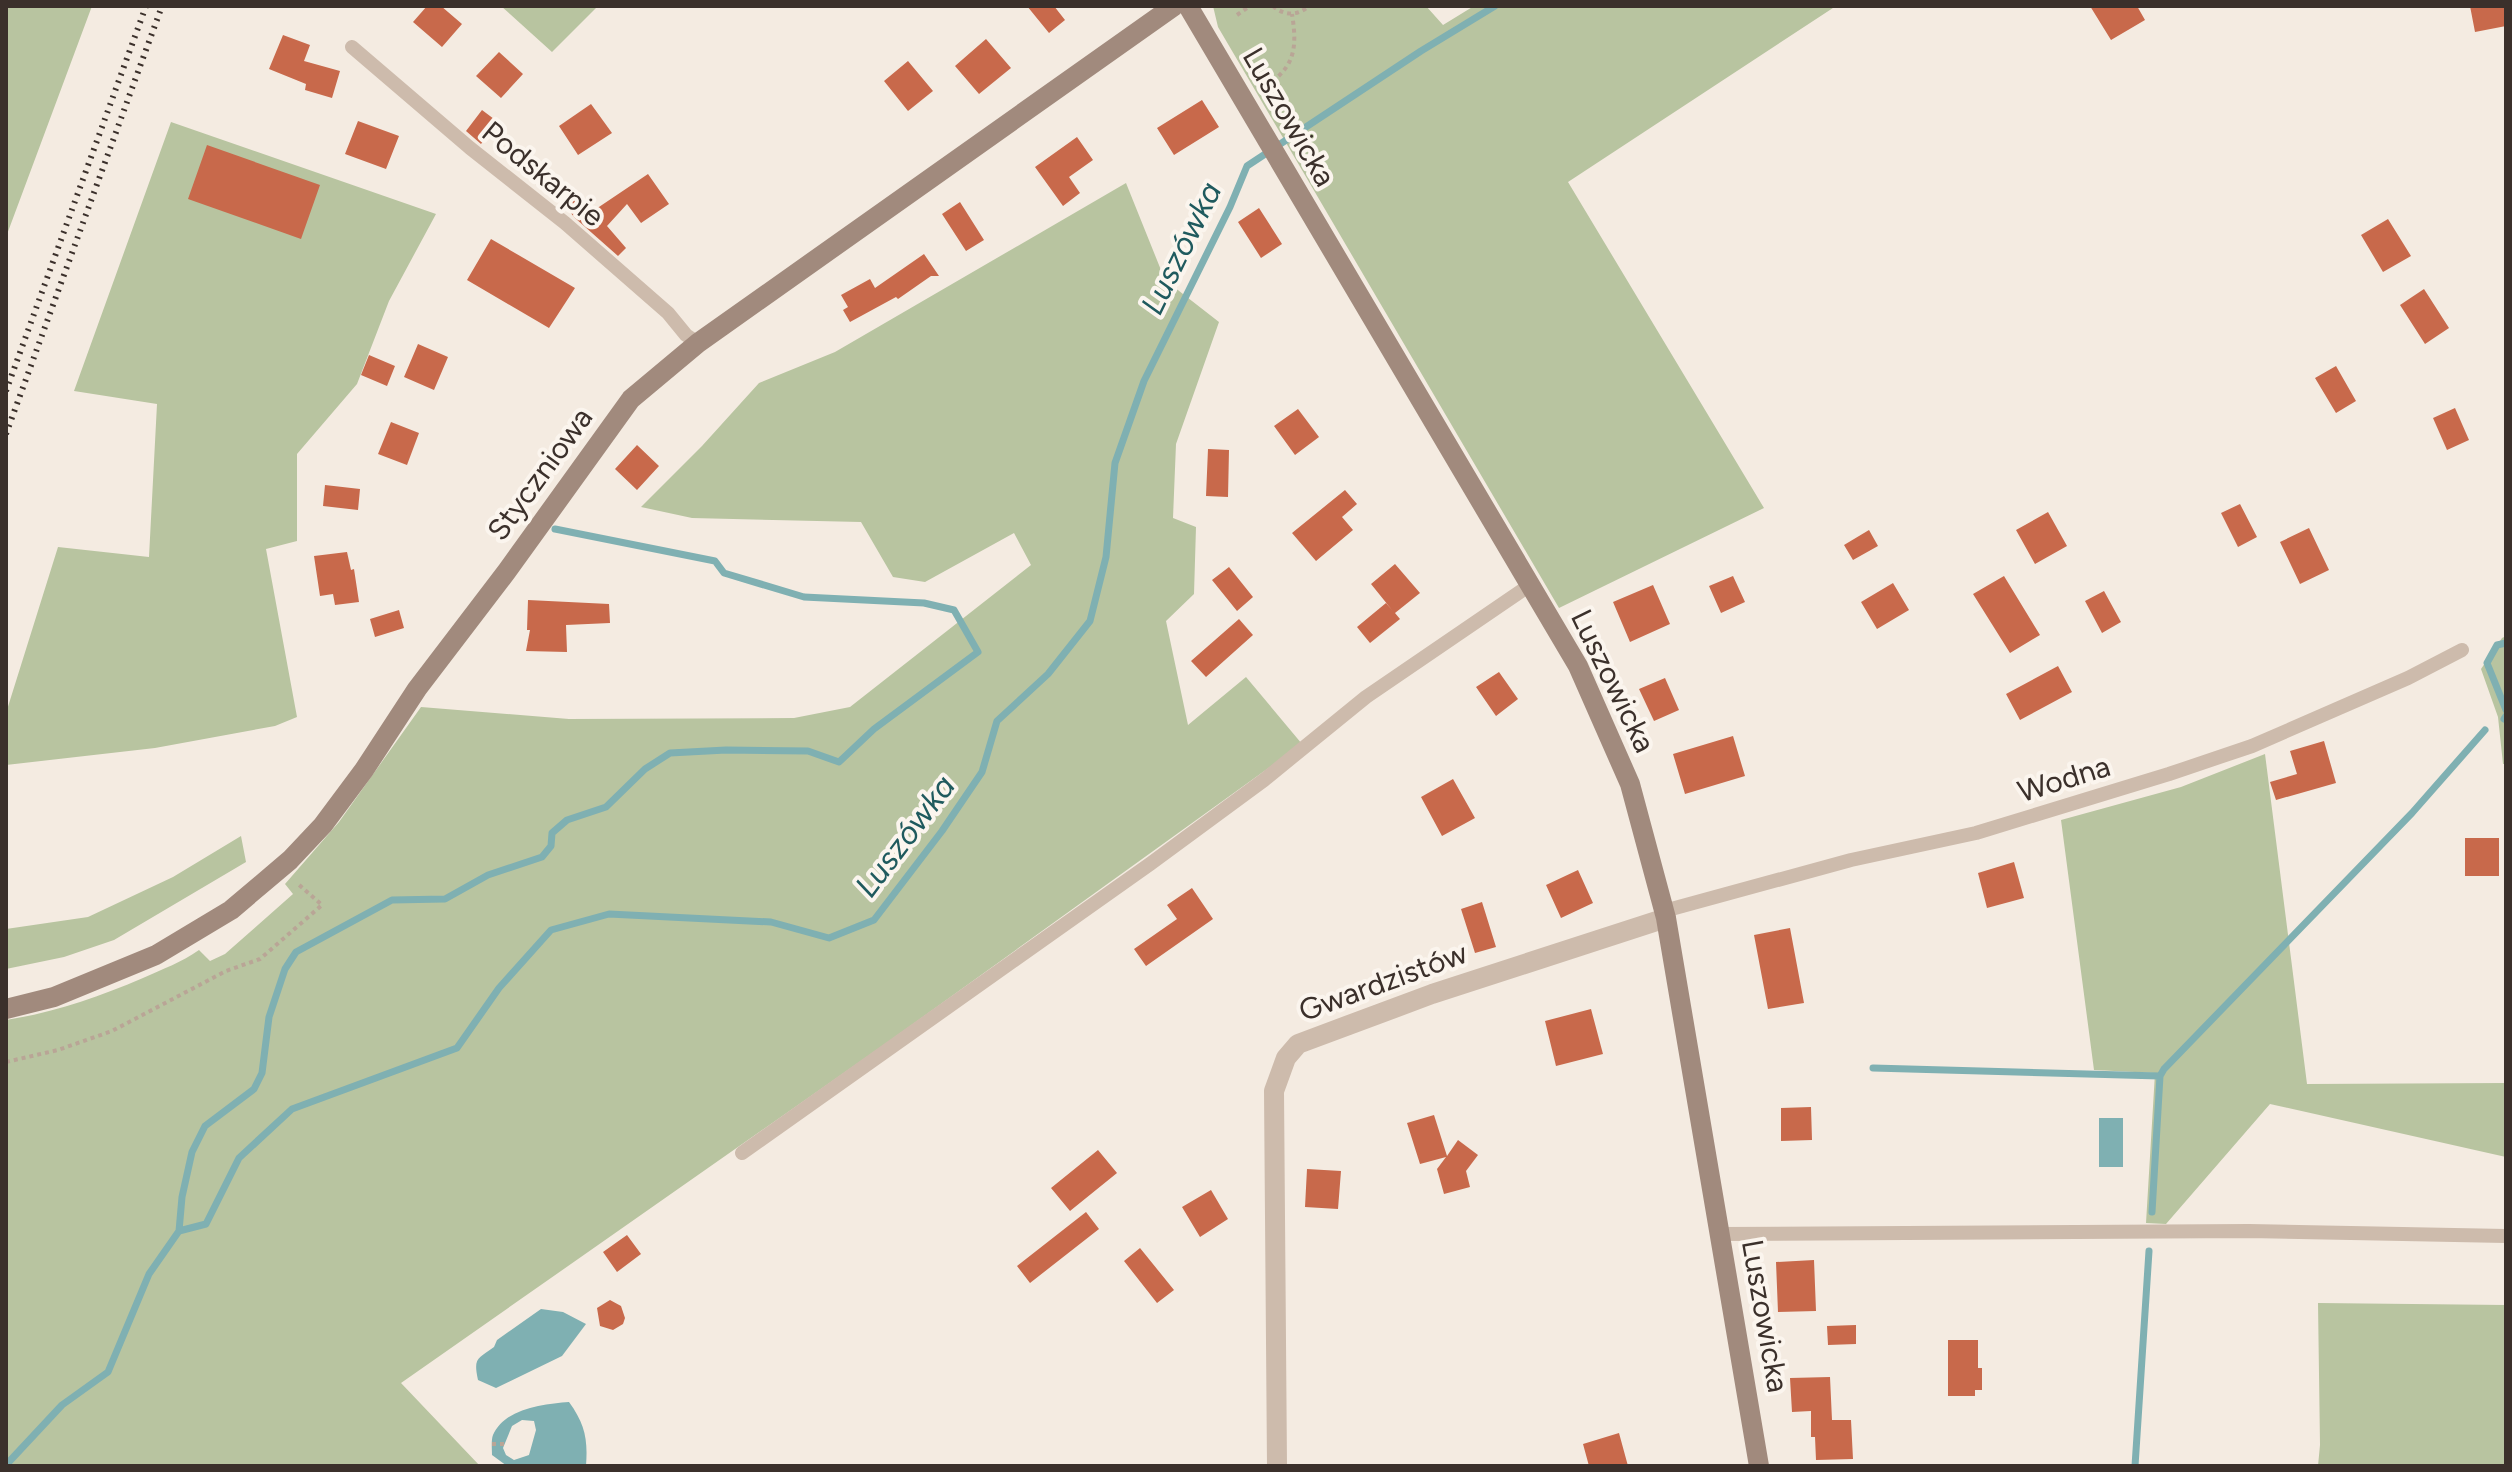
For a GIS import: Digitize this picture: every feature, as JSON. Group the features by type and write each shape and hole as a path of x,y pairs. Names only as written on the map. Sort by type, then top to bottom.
{"street":[{"name":"Styczniowa","path":"6,1009 54,997 156,955 231,910 280,869 323,825 364,770 417,689 631,399 698,343 1174,6"},
{"name":"Luszowicka","path":"1188,6 1578,666 1630,784 1665,914 1759,1466"},
{"name":"Gwardzistów","path":"1277,1466 1274,1091 1286,1058 1298,1044 1318,1035 1665,914"}],"lane":[{"name":"Podskarpie","path":"352,47 470,148 565,223 698,343"},
{"path":"742,1153 1150,864 1264,780 1366,697 1530,585"},
{"name":"Wodna","path":"1665,914 1851,860 1976,833 2169,774 2252,746 2408,678 2462,650"},
{"path":"1720,1234 2249,1231 2506,1236"}],"path":[{"path":"1237,15 1250,6"},
{"path":"1273,6 1292,14 1309,6"},
{"path":"1243,99 1271,83 1287,69 1295,48 1292,14"},
{"path":"6,1062 58,1050 112,1031 226,971 260,959 322,905 280,869"},
{"path":"492,1444 505,1444"}],"green space":[{"path":"6,6 92,6 6,237"},
{"path":"501,6 598,6 552,52"},
{"path":"1213,6 1426,6 1443,25 1474,6 1836,6 1568,182 1764,508 1559,608 1218,27"},
{"path":"171,122 436,214 389,301 357,384 297,454 297,541 266,549 297,717 275,726 155,748 6,765 6,713 58,547 149,557 157,404 74,391"},
{"path":"1126,183 1165,280 1219,322 1176,444 1173,518 1196,527 1194,594 1166,621 1188,725 1246,677 1302,744 888,1042 401,1383 480,1466 6,1466 6,1020 92,998 165,968 199,950 210,961 225,954 293,894 285,884 339,822 421,707 569,719 794,718 850,707 1031,565 1014,533 925,582 893,577 861,522 692,518 641,507 759,383 835,352"},
{"path":"2506,636 2506,764 2503,764 2498,717 2481,669"},
{"path":"2265,754 2307,1084 2506,1083 2506,1157 2270,1104 2166,1224 2146,1223 2155,1073 2094,1070 2061,820 2181,787"},
{"path":"241,836 246,862 114,940 64,957 6,969 6,929 88,917 173,877"},
{"path":"2318,1303 2506,1305 2506,1466 2318,1466"}],"water":[{"path":"2099,1118 2123,1118 2123,1167 2099,1167"},
{"path":"541,1309 563,1312 586,1324 562,1356 496,1388 478,1380 478,1359 494,1347 497,1340"},
{"path":"569,1402 579,1417 586,1440 586,1466 507,1466 492,1455 493,1435 506,1419 537,1406","holes":["522,1420 534,1421 536,1430 529,1455 514,1460 506,1455 503,1448 512,1426"]}],"building":[{"path":"427,6 441,6 462,24 442,47 413,22"},
{"path":"1027,6 1054,6 1065,20 1049,33"},
{"path":"2090,6 2137,6 2145,20 2111,40"},
{"path":"2470,6 2506,6 2506,26 2475,32"},
{"path":"283,35 310,45 304,61 340,71 332,98 305,90 306,84 269,69"},
{"path":"986,39 1011,68 979,94 955,66"},
{"path":"499,52 523,74 501,98 476,76"},
{"path":"908,61 933,91 908,111 884,81"},
{"path":"1202,100 1219,127 1174,155 1157,128"},
{"path":"591,104 612,133 578,155 559,126"},
{"path":"482,110 498,122 481,144 466,131"},
{"path":"358,121 399,136 386,169 345,154"},
{"path":"1077,137 1093,160 1069,177 1080,193 1063,206 1035,167"},
{"path":"207,145 320,185 301,239 188,199"},
{"path":"648,174 669,204 641,223 627,204 607,226 626,248 618,256 565,206 579,195 593,211"},
{"path":"960,202 984,240 966,251 942,214"},
{"path":"1259,208 1282,244 1261,258 1238,222"},
{"path":"2388,219 2411,256 2383,272 2361,235"},
{"path":"491,239 575,288 549,328 467,280"},
{"path":"924,254 939,276 931,276 898,299 896,297 850,322 843,310 848,307 841,295 870,279 875,288"},
{"path":"2424,289 2449,328 2425,344 2400,305"},
{"path":"418,344 448,357 434,390 404,377"},
{"path":"369,355 395,366 387,386 361,375"},
{"path":"2336,366 2356,401 2336,413 2315,378"},
{"path":"2455,408 2469,440 2447,450 2433,418"},
{"path":"1298,409 1319,437 1295,455 1274,426"},
{"path":"391,422 419,433 407,465 378,454"},
{"path":"637,445 659,466 637,490 615,469"},
{"path":"1208,449 1229,450 1228,497 1206,496"},
{"path":"325,485 360,489 358,510 323,506"},
{"path":"1345,490 1357,504 1342,517 1353,530 1316,561 1292,533"},
{"path":"2240,504 2257,537 2238,547 2221,513"},
{"path":"2048,512 2067,546 2035,564 2016,530"},
{"path":"2309,528 2329,570 2300,584 2280,542"},
{"path":"1869,530 1878,546 1853,560 1844,545"},
{"path":"347,552 351,570 354,569 359,602 335,605 333,594 320,596 314,556"},
{"path":"1395,564 1420,593 1395,613 1400,619 1370,643 1357,627 1386,603 1392,610 1371,584"},
{"path":"1229,567 1253,597 1237,611 1212,580"},
{"path":"1733,576 1745,602 1721,613 1709,586"},
{"path":"2004,576 2040,635 2010,653 1973,594"},
{"path":"1893,583 1909,610 1877,629 1861,602"},
{"path":"1653,585 1670,624 1630,642 1613,602"},
{"path":"2104,591 2121,622 2102,633 2085,601"},
{"path":"528,600 609,604 610,623 566,625 567,652 526,651 530,630 527,630"},
{"path":"399,610 404,628 375,637 370,619"},
{"path":"1239,619 1253,635 1206,677 1191,661"},
{"path":"2058,666 2072,692 2020,720 2006,694"},
{"path":"1499,672 1518,699 1496,716 1476,687"},
{"path":"1665,678 1679,710 1654,721 1639,689"},
{"path":"1733,736 1745,776 1685,794 1673,754"},
{"path":"2324,741 2336,783 2276,800 2270,782 2297,774 2290,751"},
{"path":"1453,779 1475,818 1442,836 1421,797"},
{"path":"2465,838 2499,838 2499,876 2465,876"},
{"path":"2014,862 2024,898 1987,908 1978,873"},
{"path":"1578,870 1593,903 1561,918 1546,885"},
{"path":"1192,888 1213,919 1146,966 1134,949 1177,919 1167,905"},
{"path":"1482,902 1496,947 1475,953 1461,909"},
{"path":"1790,928 1804,1003 1768,1009 1754,935"},
{"path":"1591,1009 1603,1054 1556,1066 1545,1021"},
{"path":"1811,1107 1812,1140 1781,1141 1781,1108"},
{"path":"1434,1115 1447,1156 1458,1140 1478,1155 1466,1171 1470,1187 1444,1194 1437,1169 1446,1157 1420,1164 1407,1123"},
{"path":"1098,1150 1117,1173 1070,1211 1051,1188"},
{"path":"1307,1169 1341,1171 1338,1209 1305,1207"},
{"path":"1211,1190 1228,1219 1200,1237 1182,1207"},
{"path":"1086,1212 1099,1229 1030,1283 1017,1266"},
{"path":"627,1235 641,1254 617,1272 603,1252"},
{"path":"1140,1248 1174,1290 1157,1303 1124,1261"},
{"path":"1814,1260 1816,1311 1778,1312 1776,1262"},
{"path":"610,1300 621,1306 625,1318 623,1324 613,1330 600,1326 597,1308"},
{"path":"1856,1325 1856,1344 1828,1345 1827,1326"},
{"path":"1948,1340 1978,1340 1982,1390 1975,1390 1975,1396 1948,1396"},
{"path":"1830,1377 1832,1420 1851,1420 1853,1459 1816,1460 1815,1437 1811,1437 1811,1411 1792,1412 1790,1378"},
{"path":"1619,1433 1628,1466 1589,1466 1583,1444"}],"waterway":[{"name":"Luszówka","path":"6,1465 62,1405 108,1372 149,1274 179,1231 206,1224 239,1158 292,1109 457,1048 499,988 551,930 609,914 771,922 829,938 874,920 942,831 982,772 997,721 1048,674 1090,621 1106,557 1115,463 1144,381 1247,166 1495,6"},
{"path":"179,1231 182,1197 192,1152 205,1126 254,1089 262,1073 269,1017 285,969 296,952 392,900 445,899 488,875 542,857 551,846 552,833 567,820 606,807 645,769 670,753 808,751 839,762 874,729 978,652 954,610 924,603 804,597 724,573 715,561 555,529"},
{"path":"2506,643 2497,645 2487,663 2506,710"},
{"path":"2152,1212 2160,1076 2164,1069 2412,813 2485,730"},
{"path":"1873,1068 2160,1076"},
{"path":"2135,1466 2149,1251"}],"railway":[{"path":"6,391 146,6"},
{"path":"6,434 162,6"}]}
